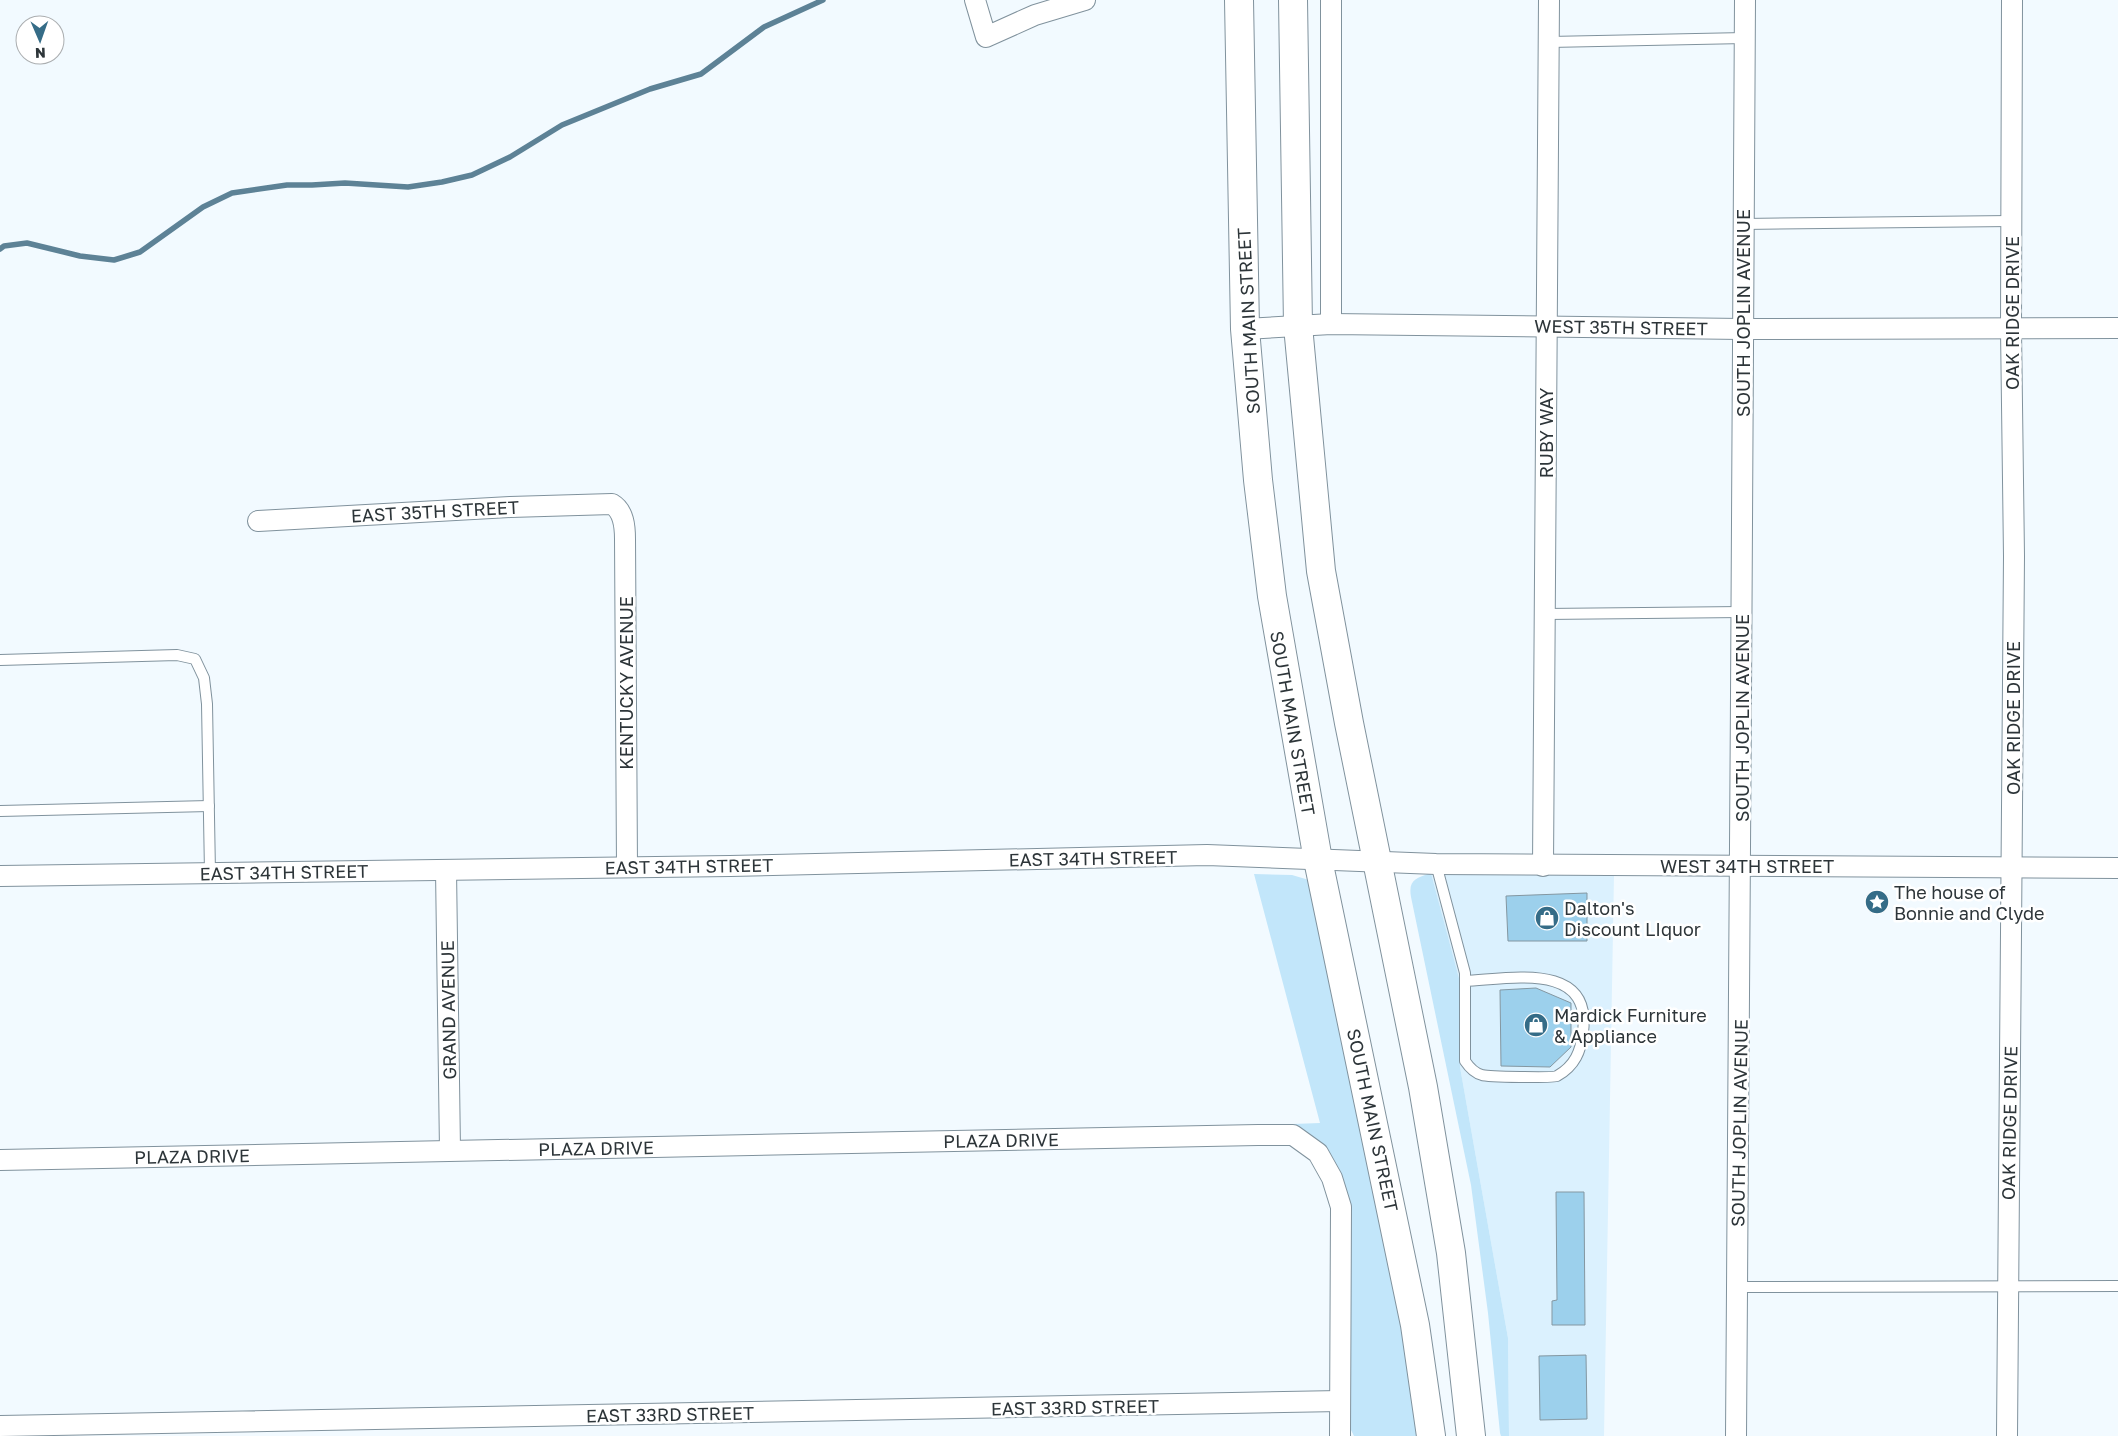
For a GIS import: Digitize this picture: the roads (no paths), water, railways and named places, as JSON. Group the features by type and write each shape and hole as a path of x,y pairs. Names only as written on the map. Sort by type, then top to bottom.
{"main road":[{"name":"SOUTH MAIN STREET","path":"1239,0 1245,329 1258,480 1272,596 1287,692 1318,860 1416,1325 1432,1436"},
{"path":"1293,0 1298,326 1321,571 1423,1087 1451,1253 1470,1436"}],"street":[{"path":"975,0 986,37 1035,15 1084,0"},
{"path":"1331,0 1331,324"},
{"name":"RUBY WAY","path":"1543,866 1549,0"},
{"name":"SOUTH JOPLIN AVENUE","path":"1736,1436 1745,0"},
{"name":"OAK RIDGE DRIVE","path":"2008,1436 2007,1288 2014,556 2011,329 2012,0"},
{"name":"WEST 35TH STREET","path":"1245,329 1331,324 1742,329 2118,328"},
{"name":"EAST 35TH STREET","path":"258,521 502,507 612,504"},
{"name":"KENTUCKY AVENUE","path":"612,504 620,511 625,532 626,867"},
{"name":"EAST 34TH STREET","path":"0,876 626,867 1208,855 1377,862"},
{"name":"WEST 34TH STREET","path":"1377,862 1543,866 2118,868"},
{"name":"GRAND AVENUE","path":"446,870 450,1150"},
{"name":"PLAZA DRIVE","path":"0,1160 1193,1136 1293,1136 1318,1153 1332,1178 1341,1206 1340,1436"},
{"name":"EAST 33RD STREET","path":"0,1426 1340,1401"}],"lane":[{"path":"1549,42 1744,38"},
{"path":"1743,224 2012,221"},
{"path":"1545,614 1742,612"},
{"path":"0,660 177,655 195,659 204,678 207,704 210,873"},
{"path":"0,811 209,806"},
{"path":"1436,864 1465,973 1465,981 1465,1061 1469,1068 1482,1076 1555,1077 1578,1058 1584,1026 1583,1009 1577,994 1553,980 1534,977 1465,981"},
{"path":"1738,1287 2007,1288 2118,1286"}],"waterway":[{"path":"0,249 4,246 27,243 80,256 114,260 140,252 203,207 232,193 287,185 345,183 408,187 472,175 510,157 562,125 650,89 701,74 764,27 823,0"}],"place":[{"name":"The house of Bonnie and Clyde","path":"1877,902"},
{"name":"Dalton's Discount LIquor","path":"1547,918"},
{"name":"Mardick Furniture & Appliance","path":"1536,1025"}]}
